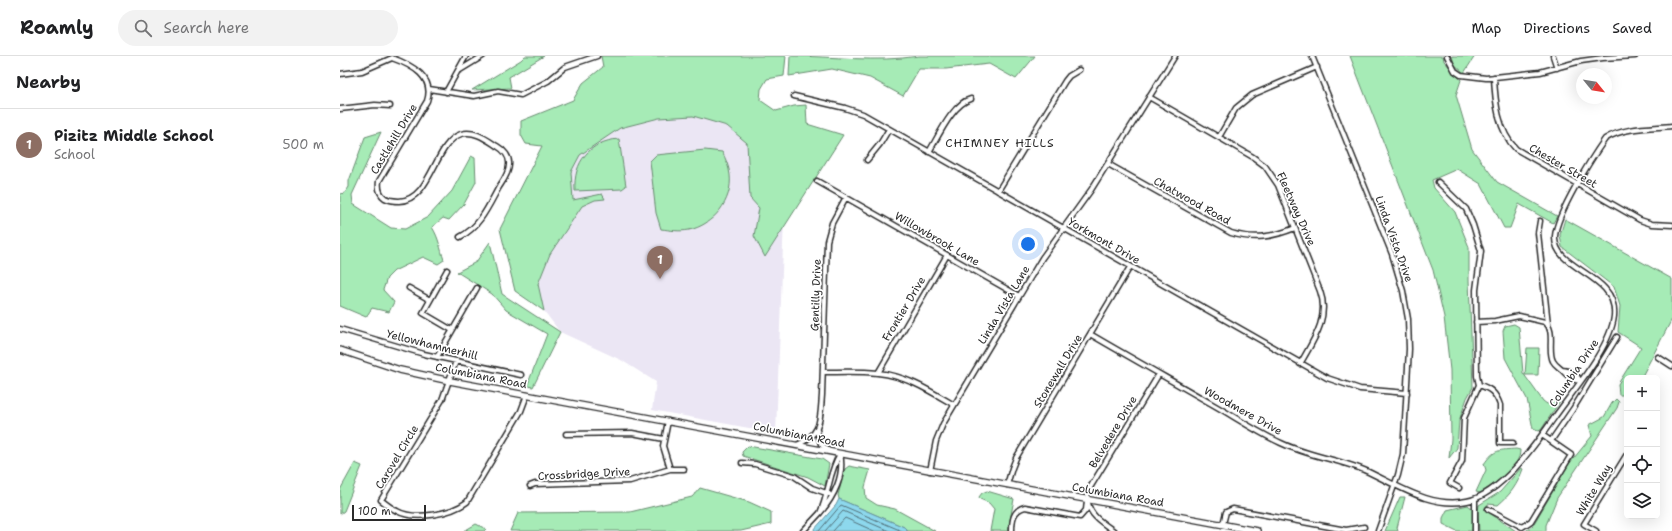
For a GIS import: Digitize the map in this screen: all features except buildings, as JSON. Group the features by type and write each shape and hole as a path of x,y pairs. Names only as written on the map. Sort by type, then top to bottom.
{"main road":[{"name":"Columbiana Road","path":"340,350 400,370 450,381 1257,531"}],"street":[{"path":"446,92 466,56"},
{"path":"458,71 483,56"},
{"path":"340,76 362,72 391,57 416,70 426,79 429,89 474,96 498,91 505,91 513,95 521,95 548,81 565,68 598,56"},
{"name":"Linda Vista Lane","path":"930,471 938,434 954,405 1045,254 1078,210 1175,56"},
{"name":"Linda Vista Drive","path":"1312,56 1392,254 1400,277 1406,306 1409,334 1404,454 1378,531"},
{"path":"1447,56 1455,71 1461,75 1472,78 1486,78 1540,72 1603,58 1635,56"},
{"path":"1553,56 1557,68"},
{"path":"1219,137 1231,116 1243,101 1260,90 1317,67"},
{"path":"998,191 1065,81 1069,76 1079,70"},
{"name":"Chester Street","path":"1494,77 1494,93 1502,126 1509,142 1516,149 1640,220 1652,224 1672,225"},
{"name":"Castlehill Drive","path":"429,89 427,101 380,178 378,189 383,196 391,200 404,201 414,197 421,189 452,139 466,133 480,136 502,149 508,157 510,165 506,176 483,216 467,234 460,237"},
{"name":"Yorkmont Drive","path":"794,96 851,110 889,129 1327,378 1349,386 1372,391 1407,394"},
{"name":"Fleetway Drive","path":"1150,97 1253,157 1265,166 1278,185 1320,291 1323,307 1320,327 1300,364"},
{"path":"929,152 957,107 965,100 971,99"},
{"path":"340,109 375,105 390,106"},
{"name":"Columbia Drive","path":"1475,499 1496,487 1542,435 1606,341 1613,322 1614,308 1610,296 1602,286 1568,261 1557,246 1555,236 1558,225 1577,184 1605,139 1611,135 1620,132 1672,126"},
{"path":"867,160 880,144 889,129"},
{"name":"Chatwood Road","path":"1108,164 1231,233 1245,237 1270,237 1296,228"},
{"path":"817,181 846,197"},
{"path":"1438,182 1466,209 1481,251 1476,290 1478,385 1464,418 1462,461 1450,483 1459,488"},
{"name":"Willowbrook Lane","path":"846,197 1019,296"},
{"name":"Gentilly Drive","path":"816,430 821,409 827,241 832,223 846,197"},
{"path":"1540,221 1538,233 1552,358 1556,366 1562,370 1570,371 1577,375 1580,381"},
{"name":"Frontier Drive","path":"878,373 947,255"},
{"name":"Stonewall Drive","path":"1007,485 1016,458 1130,267"},
{"path":"447,270 423,313 452,330"},
{"path":"409,288 430,300"},
{"path":"437,357 477,288"},
{"path":"1476,322 1495,321 1524,316 1543,321 1548,324"},
{"name":"Yellowhammerhill","path":"340,329 391,345 437,357 521,375"},
{"name":"Woodmere Drive","path":"1090,334 1281,443 1301,451 1350,465 1394,486 1431,500 1440,502 1461,502 1475,499"},
{"path":"1551,441 1573,409 1617,337"},
{"path":"1658,357 1672,366"},
{"path":"450,381 456,361"},
{"path":"823,372 878,373 914,383 954,405"},
{"name":"Belvedere Drive","path":"1012,531 1014,514 1019,508 1025,507 1080,518 1086,510 1088,491 1159,374"},
{"name":"Carovel Circle","path":"450,381 442,400 381,500 397,512 408,515 446,512 458,508 467,502 521,411 527,395"},
{"path":"1478,385 1489,388 1498,399 1500,405 1500,443 1513,443"},
{"path":"668,421 664,439 665,454 670,469"},
{"path":"797,445 808,440 816,430"},
{"path":"816,430 821,444 828,451"},
{"path":"566,434 632,433 664,439"},
{"path":"1488,509 1518,526 1522,527 1528,524 1571,455 1542,435"},
{"path":"820,513 835,462 840,454"},
{"path":"804,531 833,496 843,465 840,454"},
{"name":"White Way","path":"1596,531 1584,524 1624,459"},
{"path":"742,463 755,464 794,476 812,488 833,496"},
{"name":"Crossbridge Drive","path":"530,486 535,484 630,481 670,469 684,469"},
{"path":"1475,499 1475,531"},
{"path":"1087,500 1090,511 1094,516 1114,531"},
{"path":"1223,524 1226,512 1233,509 1346,530 1364,527"}],"shaded area":[{"path":"694,105 787,138 776,433 652,410 656,382 621,360 560,332 544,311 535,292 558,177 578,148 626,117"}],"green space":[{"path":"525,56 544,56 509,77 511,88 472,90 521,60"},
{"path":"601,56 786,56 784,76 767,79 761,89 760,100 776,111 794,106 806,105 807,124 843,135 765,257 754,236 759,208 750,198 747,143 727,126 693,116 659,118 620,128 580,155 571,172 573,200 602,194 605,199 595,200 582,206 550,254 538,284 544,311 515,291 500,229 542,146 526,144 521,135 521,121 573,100 583,83 603,67"},
{"path":"790,56 887,59 919,56 1035,56 1016,79 989,64 946,69 919,69 903,96 870,78 832,69 789,76"},
{"path":"1350,56 1443,56 1444,61 1461,80 1456,95 1472,149 1497,182 1557,216 1553,223 1519,204 1510,228 1504,228 1481,184 1457,169 1432,180 1434,188 1455,212 1469,247 1473,387 1467,398 1459,421 1457,448 1449,458 1451,439 1450,370 1444,317 1433,270"},
{"path":"1452,56 1475,56 1464,73 1454,64"},
{"path":"381,132 352,195 353,204 391,228 405,229 428,217 452,191 471,156 475,158 476,182 464,204 449,220 443,218 432,227 438,239 444,260 438,264 423,257 394,271 387,278 383,290 394,302 389,312 372,308 366,317 340,306 340,194 345,193 349,187 349,181 365,137"},
{"path":"619,139 626,186 622,189 575,191 577,171 580,162 585,155 600,144"},
{"path":"705,150 722,152 727,163 730,175 730,185 725,203 713,217 698,227 682,231 661,229 656,213 650,161 656,155"},
{"path":"1565,219 1672,279 1672,319 1643,375 1624,375 1624,395 1619,395 1618,384 1641,347 1618,332 1620,306 1614,287 1562,247 1560,235"},
{"path":"490,242 502,294 560,332 533,387 527,386 547,334 506,310 492,294 457,272 476,262"},
{"path":"1514,324 1519,327 1523,373 1543,401 1547,404 1558,399 1560,401 1541,430 1538,431 1533,429 1527,399 1505,358 1503,331 1505,326"},
{"path":"1527,348 1539,348 1538,375 1525,375"},
{"path":"1616,399 1619,402 1617,408 1557,498 1546,525 1546,531 1526,531 1533,525 1569,464 1592,436 1589,425 1604,417"},
{"path":"748,446 822,459 829,464 825,486 808,477 743,456 742,452"},
{"path":"1520,450 1519,456 1511,469 1485,490 1480,493 1476,492 1486,470 1484,464 1491,455 1498,451"},
{"path":"355,463 362,466 344,511 340,514 340,490"},
{"path":"849,466 870,470 865,487 866,498 877,505 895,509 935,531 908,531 904,527 839,499 838,495 845,469"},
{"path":"1521,468 1523,469 1521,475 1507,497 1498,505 1488,504 1485,510 1516,531 1479,531 1479,505 1500,492"},
{"path":"700,488 749,502 771,512 771,524 741,531 510,531 518,513 630,512 692,497"},
{"path":"987,491 1014,499 1008,531 990,531 994,509 989,503 980,499 979,497 982,493"},
{"path":"1400,497 1405,497 1397,528 1398,531 1385,531"},
{"path":"1468,505 1473,509 1472,531 1457,531 1443,524 1443,518 1447,510"},
{"path":"476,524 486,529 484,531 464,531"}],"water":[{"path":"839,499 904,527 908,531 813,531 836,505"}],"place":[{"name":"Pizitz Middle School","path":"660,279"}],"district":[{"name":"CHIMNEY HILLS","path":"1000,143"}]}
